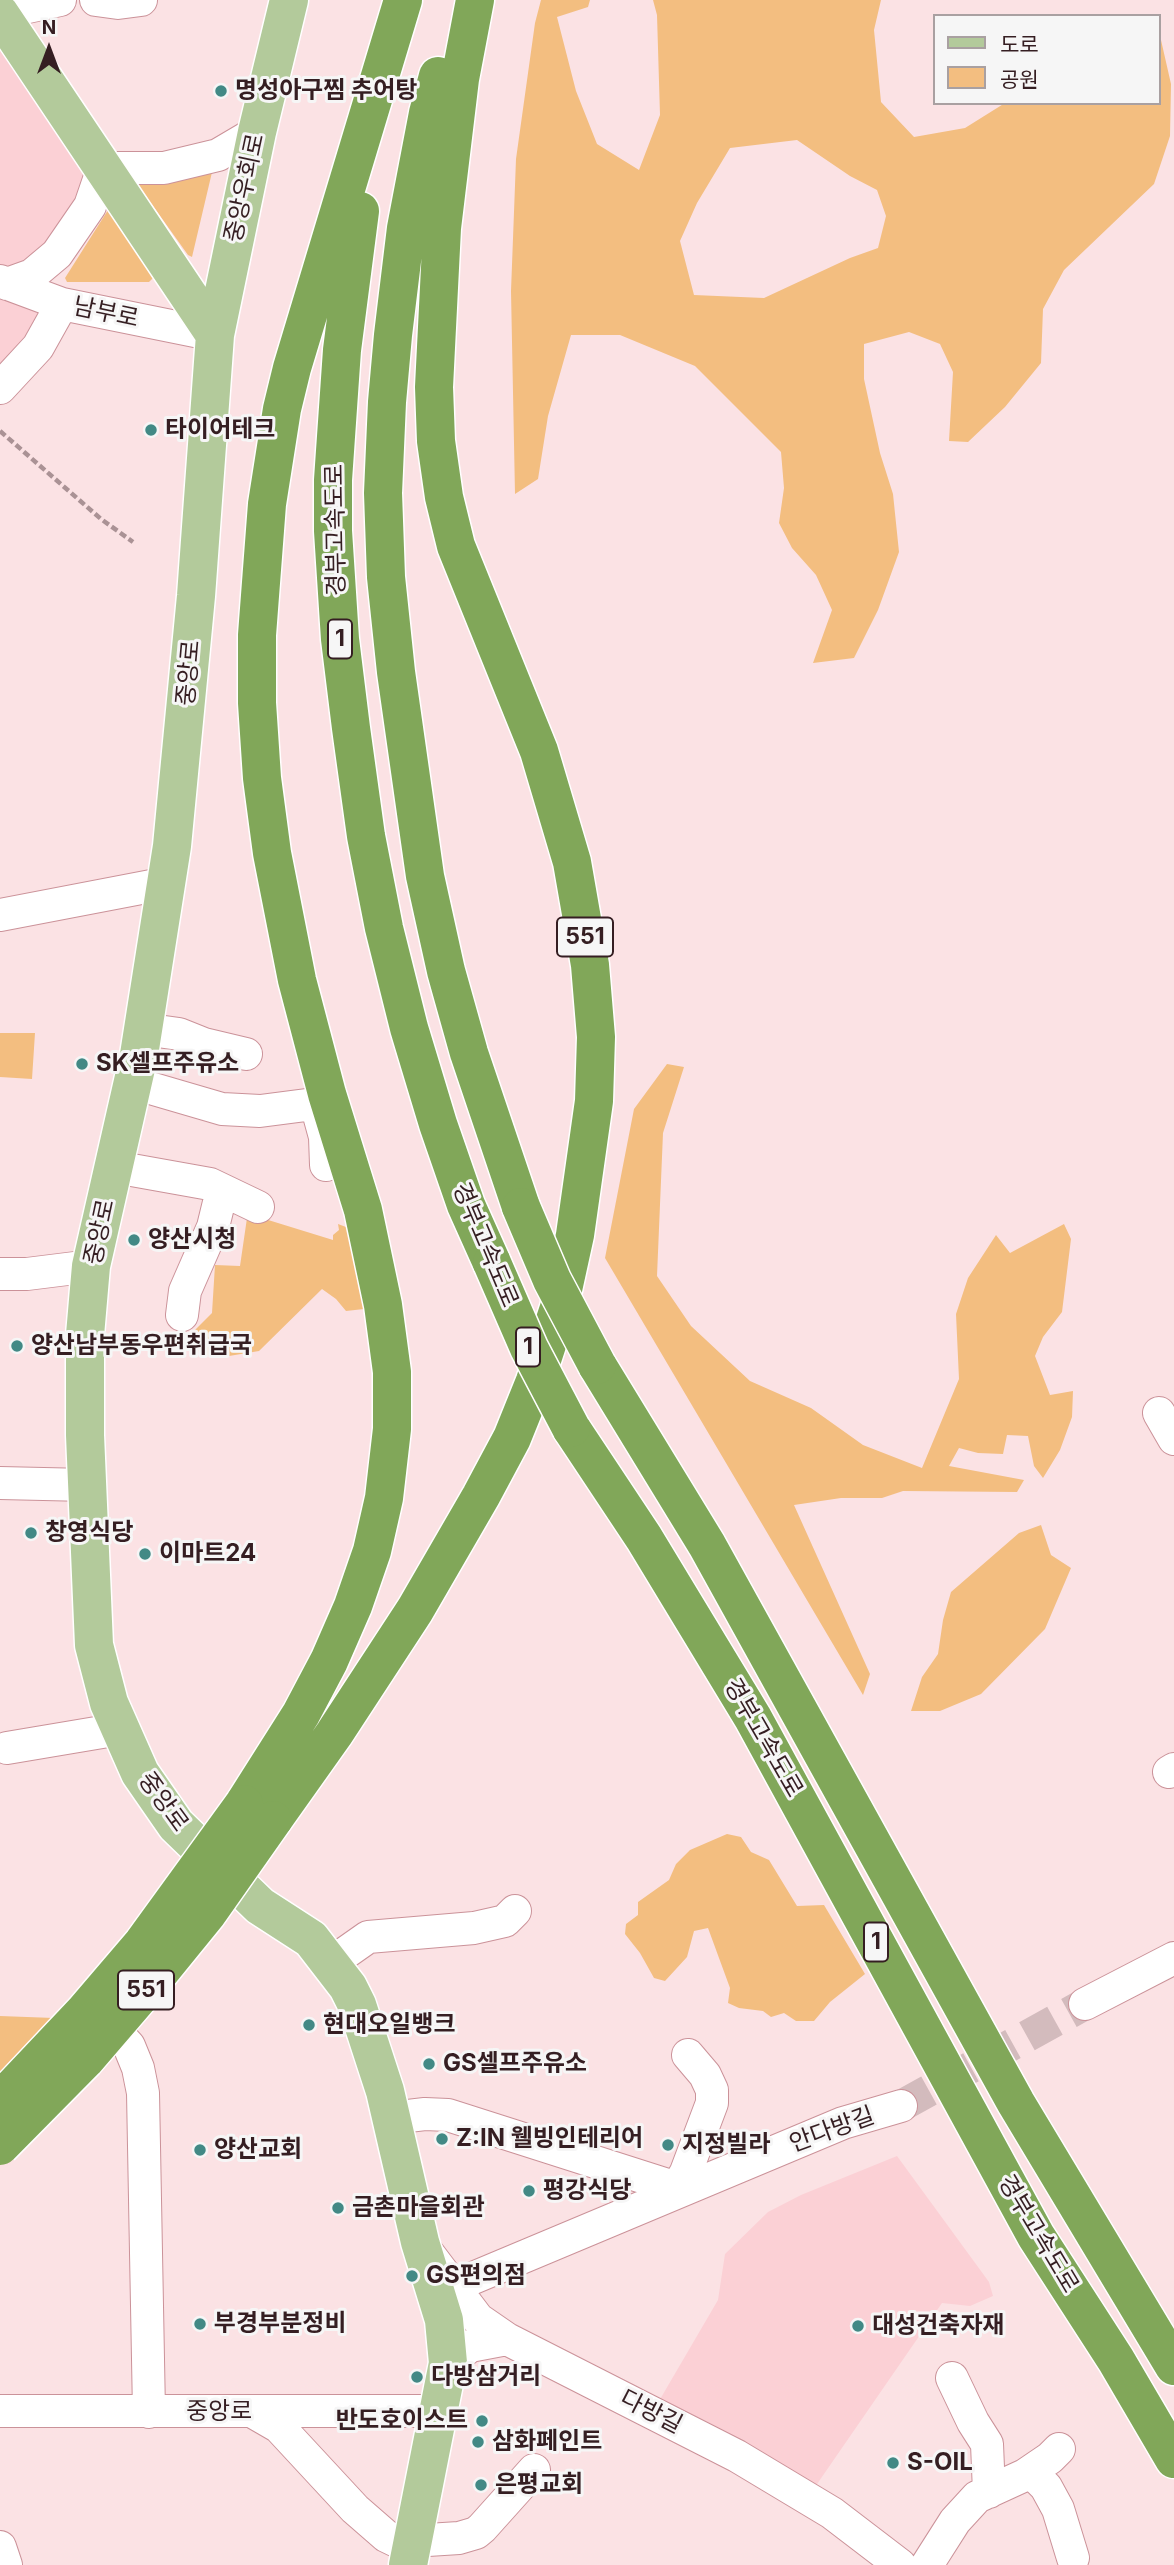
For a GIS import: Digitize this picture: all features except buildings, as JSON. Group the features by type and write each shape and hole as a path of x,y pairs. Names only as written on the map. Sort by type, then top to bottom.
{"highway":[{"name":"경부고속도로","path":"403,0 373,127 353,255 342,350 333,480 333,531 340,639 366,836 384,928 438,1124 466,1205 528,1348 571,1428 644,1538 752,1718 1036,2236 1116,2360 1174,2459"},
{"name":"551","path":"0,2146 85,2060 207,1914 259,1812 301,1714 329,1661 353,1606 372,1552 384,1498 392,1429 392,1372 383,1305 363,1210 327,1094 297,980 272,853 261,765 257,635 267,503 282,409 403,0"},
{"name":"경부고속도로","path":"458,0 428,113 406,228 396,309 383,493 386,577 396,672 425,876 446,971 473,1066 521,1208 552,1280 597,1365 707,1545 1016,2103 1174,2366"},
{"name":"551","path":"0,2101 84,2012 259,1812 334,1734 415,1610 512,1438 535,1381 559,1308 575,1235 594,1101 596,1037 590,965 572,862 539,751 456,546 443,496 436,441 434,387 442,228 460,79 475,0"}],"main road":[{"name":"중앙우회로","path":"215,335 257,132 289,0"},
{"path":"0,14 215,335"},
{"name":"중앙로","path":"215,335 183,750 167,883 133,1083 91,1266 85,1335 87,1485 94,1645 109,1703 139,1773 176,1825 260,1906 312,1939 348,1987 357,2005 385,2091 420,2242 443,2320 448,2363 410,2551"}],"street":[{"path":"0,14 60,0"},
{"path":"96,0 118,4 141,0"},
{"path":"3,283 32,275 57,254 90,206 103,168 164,168 218,155 257,132"},
{"name":"남부로","path":"3,283 62,304 215,335"},
{"path":"0,388 38,347 62,304"},
{"path":"0,915 167,883"},
{"path":"143,1029 179,1034 204,1044 246,1054"},
{"path":"133,1083 222,1109 260,1111 309,1094 325,1137 326,1165"},
{"path":"115,1167 210,1184 258,1207"},
{"path":"182,1315 185,1291 214,1227 222,1190"},
{"path":"0,1274 27,1274 91,1266"},
{"path":"0,1483 87,1485"},
{"path":"7,1748 120,1729"},
{"path":"331,1963 368,1937 474,1928 505,1921 515,1911"},
{"path":"1085,2004 1174,1958"},
{"path":"96,2010 129,2046 138,2068 143,2093 149,2412"},
{"path":"391,2118 425,2114 448,2115 680,2189 712,2103 712,2090 705,2075 688,2054"},
{"name":"안다방길","path":"454,2286 680,2189 843,2123 901,2106"},
{"name":"다방길","path":"420,2242 478,2319 507,2339 737,2456 832,2513 900,2565"},
{"path":"448,2363 470,2346 507,2339"},
{"path":"952,2378 973,2422 1009,2483"},
{"name":"중앙로","path":"0,2411 439,2412"},
{"path":"253,2412 279,2427 355,2509 386,2536 410,2551 476,2533 534,2470"},
{"path":"928,2565 956,2521 977,2497 1009,2483 1050,2458 1059,2449"},
{"path":"1009,2483 1046,2487 1058,2509 1073,2558"},
{"path":"0,2547 6,2565"}],"path":[{"path":"0,431 101,519 133,542"}],"shaded area":[{"path":"0,25 97,171 53,251 0,276"},
{"path":"0,289 26,299 40,317 0,380"},
{"path":"897,2156 989,2282 993,2296 970,2306 942,2303 815,2487 659,2401 718,2300 725,2254 768,2212 801,2195"}],"green space":[{"path":"541,0 590,0 588,7 557,17 576,91 597,144 639,170 660,115 657,15 653,0 881,0 874,30 881,102 914,137 965,128 1002,105 1160,105 1160,40 1171,84 1170,136 1154,184 1064,270 1043,309 1041,363 1005,407 968,442 949,441 953,372 940,344 909,332 864,344 864,379 880,453 893,494 899,552 878,610 854,658 813,663 832,610 816,575 792,548 779,523 784,488 781,452 695,366 620,335 571,335 548,416 538,479 515,494 511,291 516,159 535,23","holes":["797,140 850,176 877,190 886,216 878,248 764,298 694,295 680,241 697,203 730,148"]},
{"path":"213,168 192,257 138,185 143,180"},
{"path":"108,210 153,278 149,282 67,282 65,278"},
{"path":"0,1033 35,1033 32,1079 0,1077"},
{"path":"667,1064 684,1067 663,1133 657,1276 691,1326 750,1381 811,1408 863,1445 922,1468 959,1379 956,1314 968,1278 996,1235 1010,1253 1064,1224 1071,1239 1062,1312 1043,1337 1035,1356 1050,1395 1073,1391 1072,1417 1060,1450 1043,1478 1034,1466 1028,1436 1007,1435 1003,1454 978,1453 959,1448 949,1466 1024,1480 1017,1492 903,1491 882,1498 841,1498 794,1505 870,1674 863,1695 605,1258 634,1109"},
{"path":"252,1215 333,1240 333,1235 339,1230 338,1224 346,1227 354,1239 364,1309 346,1311 322,1289 259,1351 217,1358 201,1353 188,1342 188,1337 212,1313 215,1265 240,1266 247,1218"},
{"path":"1041,1525 1051,1555 1071,1568 1045,1629 981,1694 940,1711 911,1711 922,1677 938,1654 951,1592 1019,1533"},
{"path":"727,1834 741,1837 751,1852 769,1860 797,1906 824,1905 865,1974 830,2002 814,2021 796,2021 784,2013 771,2017 763,2011 739,2008 728,2003 730,1988 708,1928 694,1931 687,1957 665,1981 654,1978 625,1934 626,1924 638,1915 638,1902 669,1880 676,1864 690,1850"},
{"path":"0,2016 54,2018 0,2124"}],"tunnel":[{"path":"901,2106 1085,2004"}],"place":[{"name":"명성아구찜 추어탕","path":"221,91"},
{"name":"타이어테크","path":"151,430"},
{"name":"SK셀프주유소","path":"82,1064"},
{"name":"양산시청","path":"134,1240"},
{"name":"양산남부동우편취급국","path":"17,1346"},
{"name":"창영식당","path":"31,1533"},
{"name":"이마트24","path":"145,1554"},
{"name":"현대오일뱅크","path":"309,2025"},
{"name":"GS셀프주유소","path":"429,2064"},
{"name":"Z:IN 웰빙인테리어","path":"442,2139"},
{"name":"지정빌라","path":"668,2145"},
{"name":"양산교회","path":"200,2150"},
{"name":"평강식당","path":"529,2191"},
{"name":"금촌마을회관","path":"338,2208"},
{"name":"GS편의점","path":"412,2276"},
{"name":"부경부분정비","path":"200,2324"},
{"name":"대성건축자재","path":"858,2326"},
{"name":"다방삼거리","path":"417,2377"},
{"name":"반도호이스트","path":"482,2421"},
{"name":"삼화페인트","path":"478,2442"},
{"name":"S-OIL","path":"893,2463"},
{"name":"은평교회","path":"481,2485"}]}
